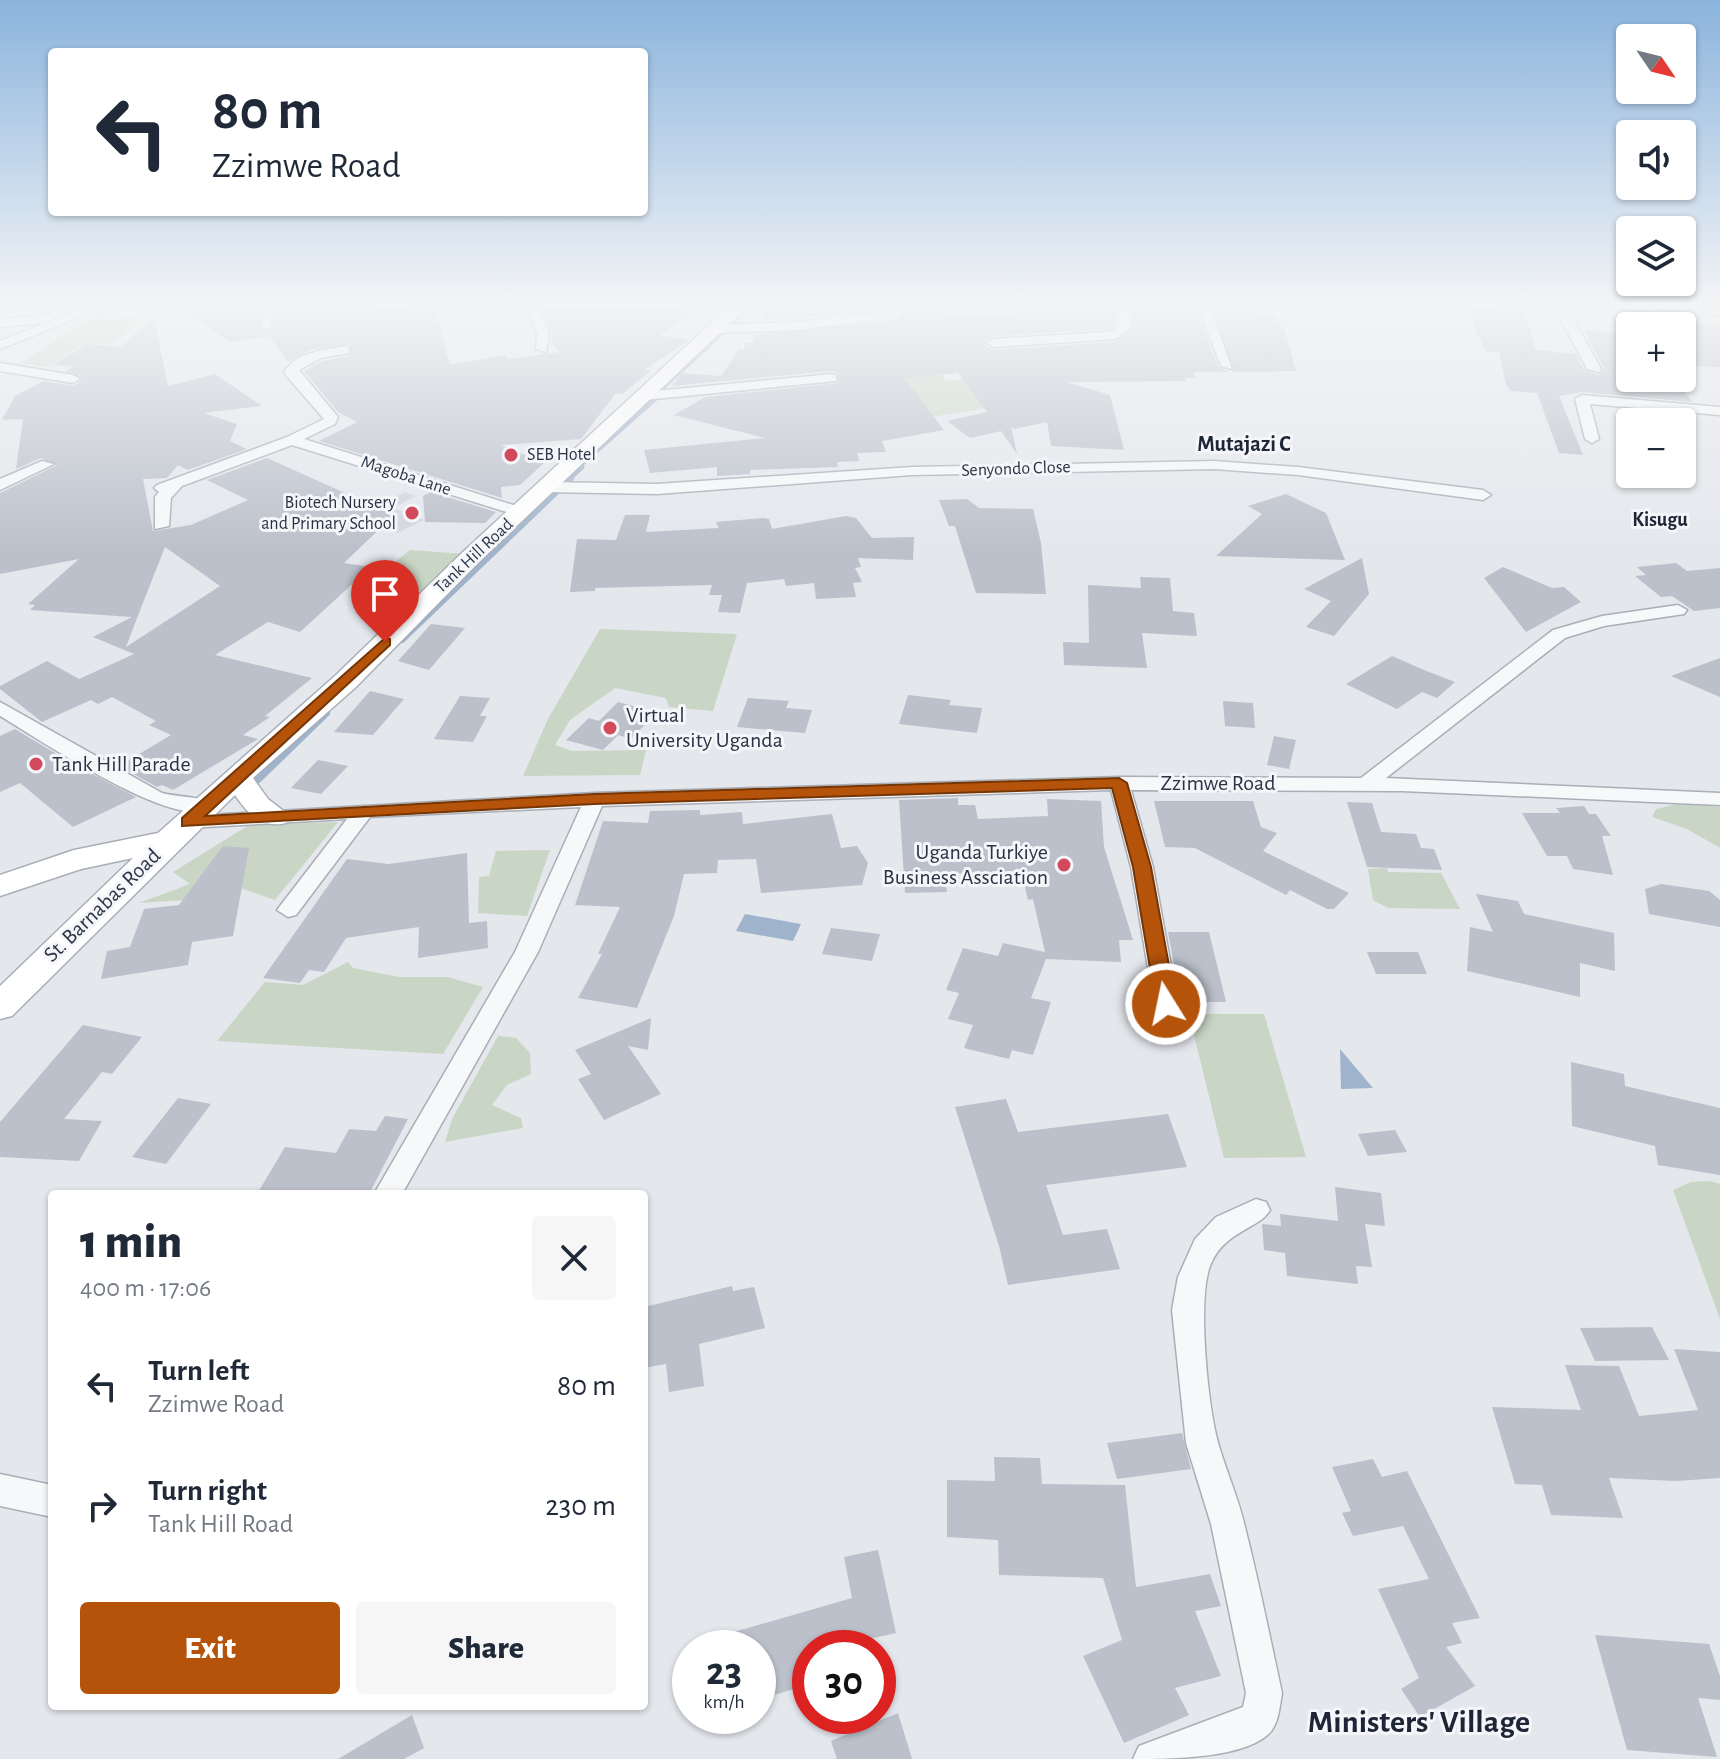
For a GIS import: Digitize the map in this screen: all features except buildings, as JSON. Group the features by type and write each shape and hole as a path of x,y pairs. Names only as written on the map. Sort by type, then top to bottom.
{"street":[{"path":"161,526 163,497 168,487 292,440 330,421 331,417 306,386"},
{"name":"Tank Hill Road","path":"7,885 189,821 346,681 655,386"},
{"path":"644,396 747,386"},
{"path":"1592,439 1582,399 1720,411"},
{"name":"Magoba Lane","path":"292,440 521,512"},
{"path":"0,485 47,464"},
{"name":"Senyondo Close","path":"547,487 657,489 912,471 1214,465 1323,474 1483,495"},
{"path":"1366,784 1559,634 1602,621 1678,610"},
{"name":"Zzimwe Road","path":"0,708 169,803 189,821 594,799 1119,783 1366,784 1720,799"},
{"path":"237,777 257,805 275,816"},
{"path":"1119,783 1142,867 1166,1004"},
{"path":"390,1190 495,1013 548,910 594,799"},
{"path":"288,910 365,810"},
{"name":"St. Barnabas Road","path":"0,1007 189,821"},
{"name":"Tank Hill Road","path":"7,885 39,883 143,865"},
{"path":"1152,1759 1249,1726 1259,1717 1262,1705 1260,1669 1228,1524 1202,1443 1187,1310 1188,1288 1195,1265 1212,1237 1236,1216 1256,1210"},
{"path":"0,1490 48,1500"}],"shaded area":[{"path":"405,492 416,496 393,508 424,520 397,533 354,517"}],"green space":[{"path":"895,386 1014,386 1050,398 887,424"},
{"path":"410,550 464,554 414,596 358,593"},
{"path":"600,629 737,634 713,711 669,707 666,698 615,688 570,720 555,745 572,751 646,750 640,775 523,776 548,719"},
{"path":"1678,804 1720,807 1720,848 1687,829 1652,817 1656,809"},
{"path":"338,822 275,900 232,885 201,899 139,903 190,884 173,872 249,825"},
{"path":"550,850 527,916 478,913 479,877 489,876 496,851"},
{"path":"1387,868 1388,872 1441,873 1460,909 1388,908 1373,900 1368,869"},
{"path":"348,962 353,968 399,977 447,977 483,987 443,1054 217,1041 265,982 303,985"},
{"path":"1189,1014 1264,1014 1306,1157 1224,1158"},
{"path":"498,1036 516,1038 530,1053 531,1074 507,1085 492,1105 521,1118 523,1128 445,1142 452,1119"},
{"path":"1691,1182 1720,1184 1720,1319 1673,1190"}],"water":[{"path":"745,914 801,924 793,941 736,931"},
{"path":"1340,1049 1373,1088 1341,1089"}],"waterway":[{"path":"576,469 656,398"},
{"path":"568,480 582,467"},
{"path":"402,640 571,478"},
{"path":"258,779 326,713"}],"place":[{"name":"SEB Hotel","path":"511,455"},
{"name":"Biotech Nursery and Primary School","path":"412,513"},
{"name":"Virtual University Uganda","path":"610,728"},
{"name":"Tank Hill Parade","path":"36,764"},
{"name":"Uganda Turkiye Business Assciation","path":"1064,865"}],"district":[{"name":"Mutajazi C","path":"1244,444"},
{"name":"Kisugu","path":"1660,520"},
{"name":"Ministers' Village","path":"1419,1722"}],"route":[{"path":"385,642 346,681 188,822 594,799 1119,783 1142,867 1166,1004"}]}
